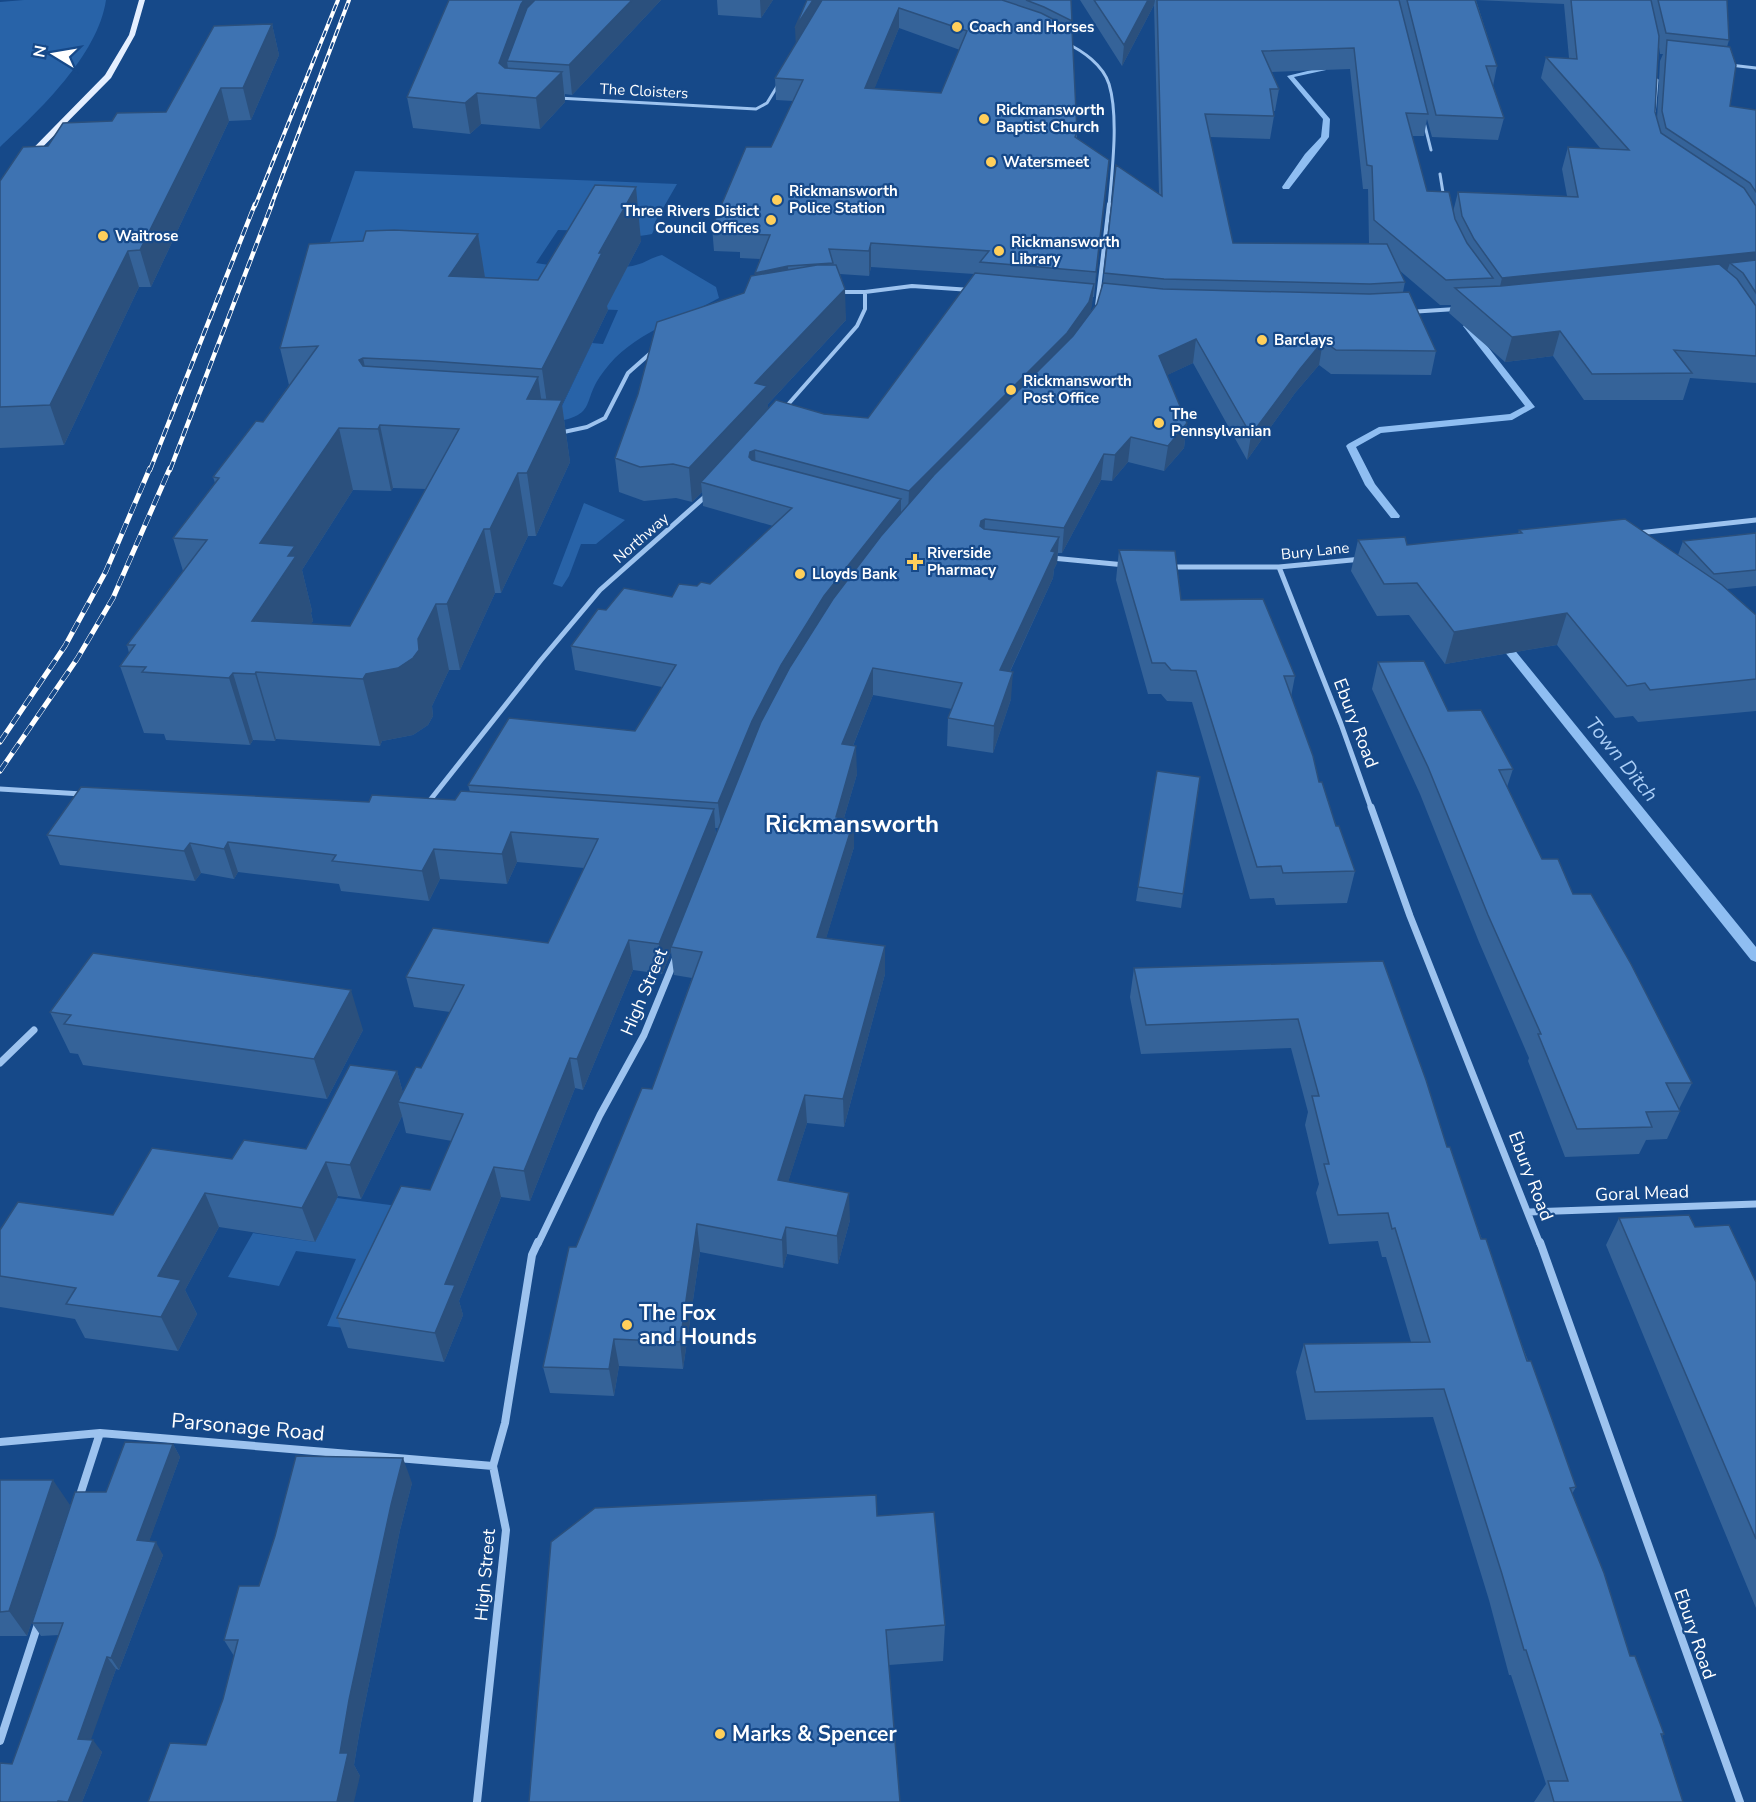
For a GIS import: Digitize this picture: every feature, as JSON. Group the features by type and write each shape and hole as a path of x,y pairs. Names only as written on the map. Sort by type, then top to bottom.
{"main road":[{"path":"0,187 108,76 132,35 142,0"}],"street":[{"path":"1063,41 1082,50 1097,65 1109,83 1113,117 1113,155 1095,312"},
{"path":"1722,65 1756,68"},
{"path":"1653,124 1657,69"},
{"name":"The Cloisters","path":"554,98 756,109 763,108 768,103 779,85"},
{"path":"1423,118 1431,150"},
{"path":"1440,174 1446,207"},
{"path":"834,292 866,292 912,286 975,290"},
{"path":"780,414 857,326 865,309 866,292"},
{"path":"1088,300 1109,303"},
{"path":"1408,312 1462,309"},
{"path":"555,434 586,427 605,418 628,373 659,346"},
{"name":"Northway","path":"428,804 541,660 600,590 709,492"},
{"path":"1630,534 1756,520"},
{"path":"1048,557 1133,566"},
{"name":"Bury Lane","path":"1164,567 1279,567 1371,558"},
{"name":"Ebury Road","path":"1279,567 1341,724 1410,916 1529,1212 1740,1802"},
{"path":"0,789 94,794"},
{"path":"416,805 428,804 437,810"},
{"name":"High Street","path":"477,1802 506,1530 493,1466 505,1423 532,1255 600,1115 644,1035 678,950"},
{"path":"0,1063 34,1030"},
{"name":"Goral Mead","path":"1529,1212 1756,1204"},
{"path":"74,1512 100,1433"},
{"name":"Parsonage Road","path":"0,1442 100,1433 493,1466"},
{"path":"0,1741 41,1615"}],"shaded area":[{"path":"106,0 101,21 92,41 65,81 0,147 0,2"},
{"path":"355,171 677,184 655,222 652,234 617,236 558,230 536,263 613,268 636,265 662,255 716,287 719,298 657,328 628,347 604,371 583,411 565,420 549,423 561,408 592,343 603,344 618,310 563,308 316,282"},
{"path":"584,503 625,520 596,544 581,544 569,576 562,587 553,584"},
{"path":"337,1198 413,1208 353,1329 327,1326 356,1259 296,1251 279,1286 228,1277 253,1233 315,1242"}],"building":[{"path":"449,0 524,0 499,63 505,68 562,72 536,98 477,93 465,103 407,97"},
{"path":"535,0 632,0 569,65 507,61 527,8"},
{"path":"807,0 813,0 795,28"},
{"path":"822,0 1002,0 1041,13 1072,29 1077,132 1075,137 1109,160 1096,272 980,262 989,251 871,243 869,251 829,249 833,263 788,266 755,273 770,235 739,234 741,228 712,227 746,147 771,147 803,80 775,78","holes":["899,8 967,31 941,93 865,88"]},
{"path":"1026,0 1071,0 1072,21 1044,7"},
{"path":"1094,0 1148,0 1124,45"},
{"path":"1157,0 1399,0 1428,114 1406,113 1427,191 1449,192 1455,219 1467,243 1493,278 1446,280 1374,220 1372,166 1367,165 1354,48 1262,51 1279,89 1270,89 1274,116 1205,114 1233,243 1387,244 1405,282 1370,284 1164,279 1104,273 1116,165 1162,196"},
{"path":"1407,0 1475,0 1497,66 1486,66 1504,118 1436,115"},
{"path":"1571,0 1651,0 1659,36 1655,112 1661,133 1744,188 1756,206 1756,252 1502,278 1474,239 1462,216 1458,192 1578,197 1568,147 1629,150 1546,57 1577,59"},
{"path":"1658,0 1727,0 1729,40 1666,33"},
{"path":"272,24 243,88 221,88 140,250 128,251 50,405 0,407 0,181 23,147 48,146 63,123 112,121 117,113 166,112 214,26"},
{"path":"1667,40 1730,47 1736,65 1730,106 1756,110 1756,192 1750,183 1666,128 1662,111"},
{"path":"595,185 636,187 599,253 602,253 542,369 430,361 363,358 359,360 363,366 538,377 527,399 562,400 527,473 518,473 490,529 484,529 447,604 436,604 418,639 419,650 413,658 398,668 366,674 363,679 256,672 255,674 233,673 229,678 142,672 146,667 120,666 135,645 127,645 207,540 173,538 219,478 213,477 256,421 263,422 318,346 280,348 309,244 363,241 366,231 478,234 449,276 538,280","holes":["380,425 459,429 350,626 252,621 296,556 288,556 295,546 260,543 339,428 378,429"]},
{"path":"1756,260 1756,293 1743,273 1730,263"},
{"path":"1719,264 1737,279 1756,306 1756,356 1674,350 1692,373 1592,374 1560,331 1512,337 1455,288 1501,286"},
{"path":"817,265 836,265 845,289 755,383 767,386 689,468 673,464 640,467 615,458 638,394 657,322 744,293 751,276"},
{"path":"975,273 1094,284 1089,302 1067,333 909,491 755,450 750,452 749,457 752,460 901,499 824,596 781,665 752,721 718,803 468,785 509,718 635,731 676,665 571,646 598,609 606,610 624,588 672,597 679,584 697,586 701,582 710,584 792,508 701,482 776,400 824,414 868,418"},
{"path":"1103,283 1163,289 1370,294 1409,292 1436,351 1336,350 1323,341 1251,435 1196,339 1159,356 1187,423 1168,446 1131,437 1115,455 1104,454 1064,528 985,519 981,521 980,526 984,529 1059,537 1051,551 1055,552 1000,670 1013,672 994,726 948,718 962,683 873,668 842,744 856,746 836,817 854,820 817,937 885,946 843,1099 805,1095 778,1180 849,1193 837,1236 786,1227 782,1240 697,1224 680,1342 614,1339 609,1369 543,1367 569,1247 576,1247 642,1088 652,1089 702,952 671,947 761,722 790,667 833,599 881,536 934,475 1073,336 1097,304"},
{"path":"1625,519 1722,585 1756,615 1756,679 1650,690 1645,683 1627,686 1567,613 1454,632 1417,583 1384,584 1358,540 1405,537 1407,545"},
{"path":"1756,533 1756,570 1714,574 1683,541"},
{"path":"1119,550 1175,551 1181,600 1263,599 1295,676 1284,676 1313,756 1319,782 1322,782 1336,826 1339,826 1355,871 1283,873 1281,866 1257,867 1196,671 1171,670 1165,663 1152,663"},
{"path":"1424,661 1448,711 1481,710 1513,769 1499,770 1542,859 1558,859 1573,894 1591,894 1631,964 1692,1083 1666,1083 1680,1111 1646,1112 1652,1127 1577,1129 1538,1034 1541,1034 1488,915 1428,767 1378,662"},
{"path":"1157,771 1200,777 1183,894 1138,887"},
{"path":"81,787 369,802 372,795 455,800 461,791 714,809 659,944 629,940 577,1059 570,1058 524,1171 494,1167 445,1284 455,1285 435,1333 337,1318 401,1186 430,1190 463,1114 398,1102 416,1067 421,1068 464,985 406,977 433,928 548,943 598,839 511,832 502,854 434,849 422,871 332,861 336,855 228,842 224,849 190,843 184,851 47,835"},
{"path":"93,953 351,990 314,1059 64,1024 71,1015 50,1012"},
{"path":"1383,961 1426,1080 1447,1147 1450,1147 1481,1239 1486,1239 1527,1361 1531,1361 1553,1422 1576,1487 1570,1488 1604,1573 1630,1656 1635,1656 1664,1734 1661,1734 1683,1802 1554,1802 1548,1781 1568,1781 1526,1650 1524,1650 1444,1389 1315,1392 1304,1344 1430,1342 1395,1228 1392,1229 1388,1213 1338,1215 1324,1164 1329,1164 1312,1096 1319,1096 1298,1019 1146,1025 1134,968"},
{"path":"350,1065 397,1071 350,1165 326,1162 302,1208 205,1193 158,1276 181,1280 161,1317 66,1304 76,1288 0,1276 0,1230 18,1202 113,1215 152,1148 232,1159 244,1140 306,1149"},
{"path":"1689,1215 1695,1227 1729,1225 1756,1282 1756,1539 1619,1218"},
{"path":"125,1442 173,1444 137,1540 156,1542 111,1658 107,1657 78,1739 93,1740 68,1802 0,1802 0,1763 12,1764 63,1623 32,1623 75,1492 106,1492"},
{"path":"296,1456 403,1458 349,1700 340,1753 348,1753 337,1802 148,1802 170,1743 206,1745 223,1699 238,1640 224,1640 239,1586 259,1586"},
{"path":"0,1480 53,1480 9,1611 0,1612"},
{"name":"Marks & Spencer","path":"876,1495 877,1516 934,1512 945,1625 886,1630 900,1802 529,1802 551,1542 595,1508"}],"waterway":[{"name":"Town Ditch","path":"1286,187 1325,137 1327,119 1290,76 1324,69"},
{"name":"Town Ditch","path":"1395,516 1370,485 1351,446 1379,430 1512,417 1530,407 1467,326"},
{"name":"Town Ditch","path":"1500,639 1756,957"}],"railway":[{"path":"255,206 338,0"},
{"path":"271,206 349,0"},
{"path":"150,470 255,204"},
{"path":"170,470 272,204"},
{"path":"0,742 65,646 106,571 150,468"},
{"path":"0,771 77,659 113,598 170,468"}],"place":[{"name":"Coach and Horses","path":"957,27"},
{"name":"Rickmansworth Baptist Church","path":"984,119"},
{"name":"Watersmeet","path":"991,162"},
{"name":"Rickmansworth Police Station","path":"777,200"},
{"name":"Three Rivers Distict Council Offices","path":"771,220"},
{"name":"Waitrose","path":"103,236"},
{"name":"Rickmansworth Library","path":"999,251"},
{"name":"Barclays","path":"1262,340"},
{"name":"Rickmansworth Post Office","path":"1011,390"},
{"name":"The Pennsylvanian","path":"1159,423"},
{"name":"Riverside Pharmacy","path":"915,562"},
{"name":"Lloyds Bank","path":"800,574"},
{"name":"The Fox and Hounds","path":"627,1325"},
{"name":"Marks & Spencer","path":"720,1734"}],"district":[{"name":"Rickmansworth","path":"852,824"}]}
